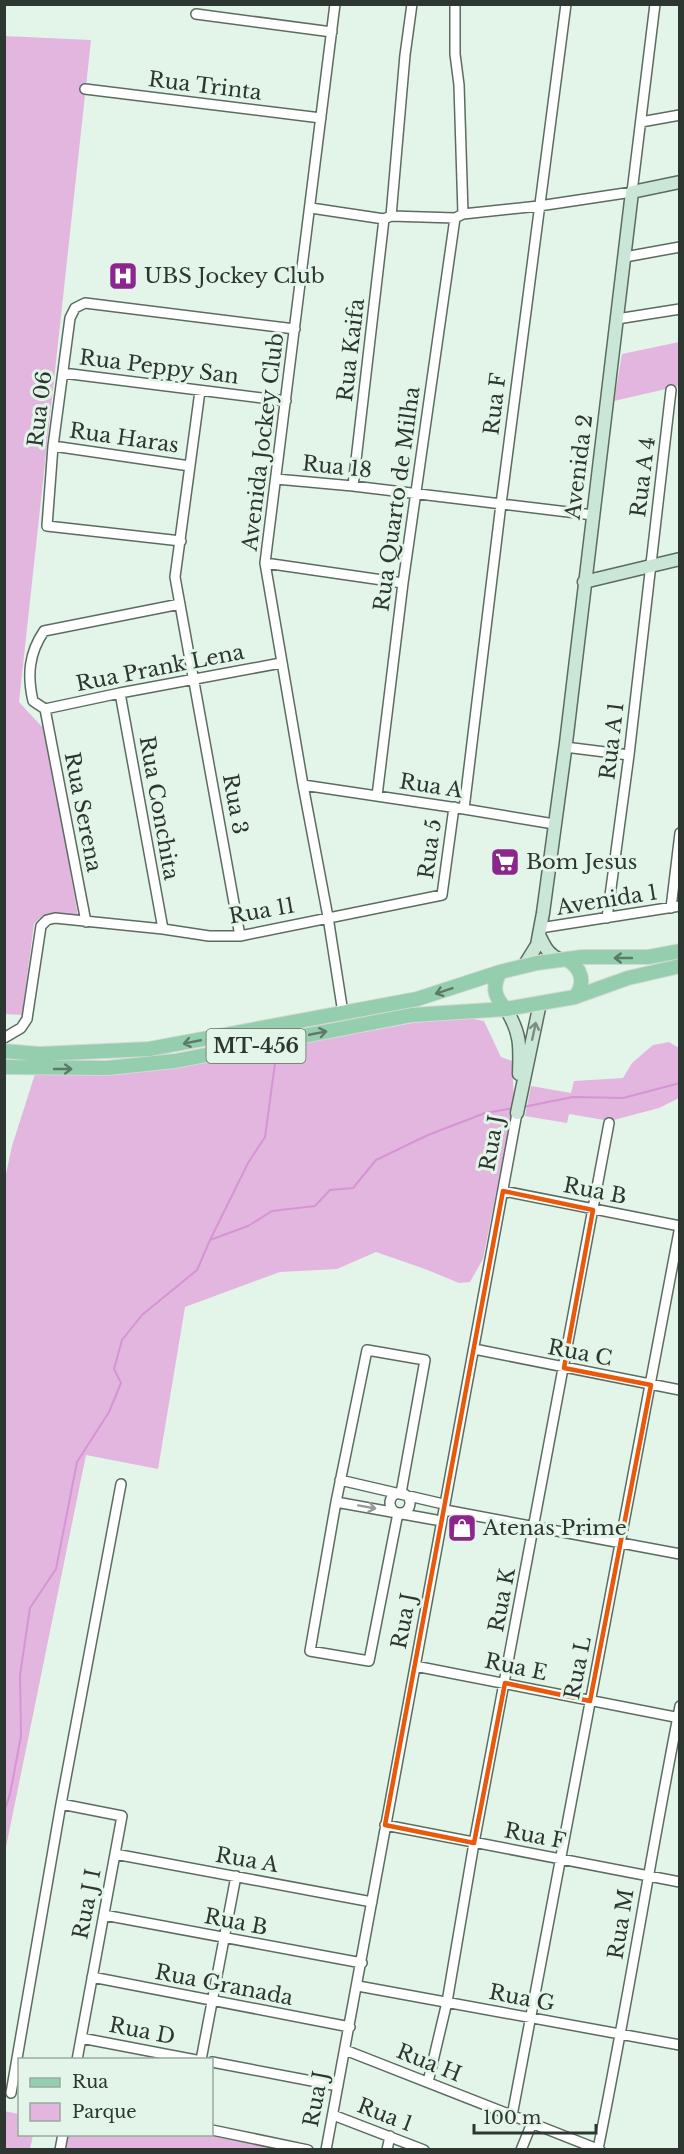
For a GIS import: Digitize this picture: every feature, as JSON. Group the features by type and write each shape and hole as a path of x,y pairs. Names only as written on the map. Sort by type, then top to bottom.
{"main road":[{"name":"MT-456","path":"4,1052 39,1054 149,1049 417,999 524,966 563,959 648,957 680,951"},
{"path":"563,959 573,963 581,976 579,991 575,998"},
{"name":"MT-456","path":"4,1067 107,1068 175,1061 412,1015 506,1009 575,998 628,978 680,966"},
{"path":"500,972 495,981 495,992 498,1002 506,1009"}],"street":[{"name":"Avenida Jockey Club","path":"335,4 265,563 343,1013"},
{"name":"Rua Kaifa","path":"353,486 388,217 412,4"},
{"name":"Rua Quarto de Milha","path":"377,796 403,583 459,216 459,85 455,54 455,4"},
{"name":"Rua F","path":"459,808 566,4"},
{"name":"Avenida 2","path":"524,966 533,953 540,932 555,824 655,4"},
{"path":"196,14 332,32"},
{"name":"Rua Trinta","path":"85,90 321,118"},
{"path":"641,122 680,115"},
{"path":"311,208 388,217 459,216 632,192 680,182"},
{"path":"625,257 680,247"},
{"name":"Rua 06","path":"180,541 47,525 53,446 70,318 75,308 84,303 295,329"},
{"path":"617,319 680,309"},
{"name":"Rua Peppy San","path":"63,374 286,401"},
{"name":"Rua A 4","path":"650,568 671,390"},
{"name":"Rua 3","path":"200,391 175,577 240,936"},
{"name":"Rua Haras","path":"53,446 190,466"},
{"name":"Rua 18","path":"276,479 501,504"},
{"path":"501,504 593,515"},
{"path":"584,582 680,560"},
{"path":"265,563 403,583"},
{"name":"Rua A 1","path":"607,918 629,755 650,568"},
{"path":"45,709 33,701 28,681 35,644 44,631 180,604"},
{"name":"Rua Prank Lena","path":"45,709 281,663"},
{"name":"Rua Conchita","path":"120,693 163,929"},
{"name":"Rua Serena","path":"45,709 86,922"},
{"path":"565,747 629,755"},
{"name":"Rua A","path":"303,785 555,824"},
{"name":"Rua 5","path":"442,895 459,808"},
{"path":"675,907 680,833"},
{"name":"Rua 11","path":"4,1038 21,1028 27,1019 41,927 47,920 55,918 209,936 240,936 442,895"},
{"name":"Avenida 1","path":"540,932 675,907"},
{"path":"540,932 552,956 563,959"},
{"name":"Rua J","path":"327,2150 442,1506 474,1350 519,1100 540,1003"},
{"name":"Rua J","path":"506,1009 516,1026 519,1040 519,1100"},
{"name":"Rua K","path":"428,2082 447,2002 474,1843 609,1123"},
{"name":"Rua B","path":"503,1191 680,1226"},
{"name":"Rua L","path":"512,2116 680,1226"},
{"path":"398,1513 369,1661 310,1651 340,1480 367,1350 426,1360 401,1493"},
{"name":"Rua C","path":"474,1350 680,1390"},
{"path":"340,1480 401,1493 442,1506 680,1554"},
{"path":"11,2093 61,1804 121,1484"},
{"path":"401,1493 409,1498 410,1505 407,1510 398,1513 392,1509 390,1499 395,1494 401,1493"},
{"path":"336,1502 436,1520"},
{"name":"Rua E","path":"415,1666 678,1718"},
{"name":"Rua M","path":"599,2149 680,1706"},
{"name":"Rua J I","path":"61,1804 122,1816 77,2058"},
{"name":"Rua F","path":"385,1825 680,1882"},
{"name":"Rua A","path":"115,1854 372,1902"},
{"path":"201,2058 236,1876"},
{"name":"Rua B","path":"104,1915 362,1963"},
{"name":"Rua Granada","path":"92,1977 350,2027"},
{"name":"Rua G","path":"358,1986 680,2045"},
{"name":"Rua D","path":"81,2038 186,2058"},
{"name":"Rua H","path":"345,2050 599,2149"},
{"path":"213,2062 338,2086"},
{"name":"Rua 1","path":"333,2115 424,2150"},
{"path":"521,2150 532,2123"},
{"path":"213,2130 308,2150"},
{"path":"387,2150 390,2136"}],"highlighted area":[{"path":"503,1191 593,1210 564,1368 651,1385 590,1701 505,1683 474,1843 385,1825"}],"green space":[{"path":"4,36 91,40 19,702 46,731 78,916 49,914 34,924 22,1015 4,1014"},
{"path":"679,342 679,386 614,401 622,354"},
{"path":"468,1018 484,1021 501,1057 512,1061 514,1103 483,1259 470,1282 459,1283 376,1252 337,1269 280,1272 185,1307 158,1469 86,1455 5,1852 4,1183 12,1146 35,1074 167,1069 413,1023"},
{"path":"669,1042 679,1048 679,1098 659,1108 610,1121 569,1114 567,1123 525,1116 531,1086 571,1093 574,1081 623,1078 632,1063 653,1045"},
{"path":"4,2111 18,2114 18,2136 33,2136 30,2149 5,2149"},
{"path":"213,2133 304,2150 66,2150 68,2136 213,2136"}],"waterway":[{"path":"210,1240 248,1163 265,1137 276,1056"},
{"path":"523,1107 573,1097 623,1098 680,1083"},
{"path":"4,1812 10,1794 21,1736 20,1675 30,1608 56,1569 77,1462 109,1412 121,1383 114,1369 122,1340 142,1315 197,1270 210,1240 248,1226 272,1211 315,1206 330,1190 353,1188 376,1160 428,1135 485,1113 515,1108"}],"place":[{"name":"UBS Jockey Club","path":"123,276"},
{"name":"Bom Jesus","path":"505,862"},
{"name":"Atenas Prime","path":"462,1528"}]}
